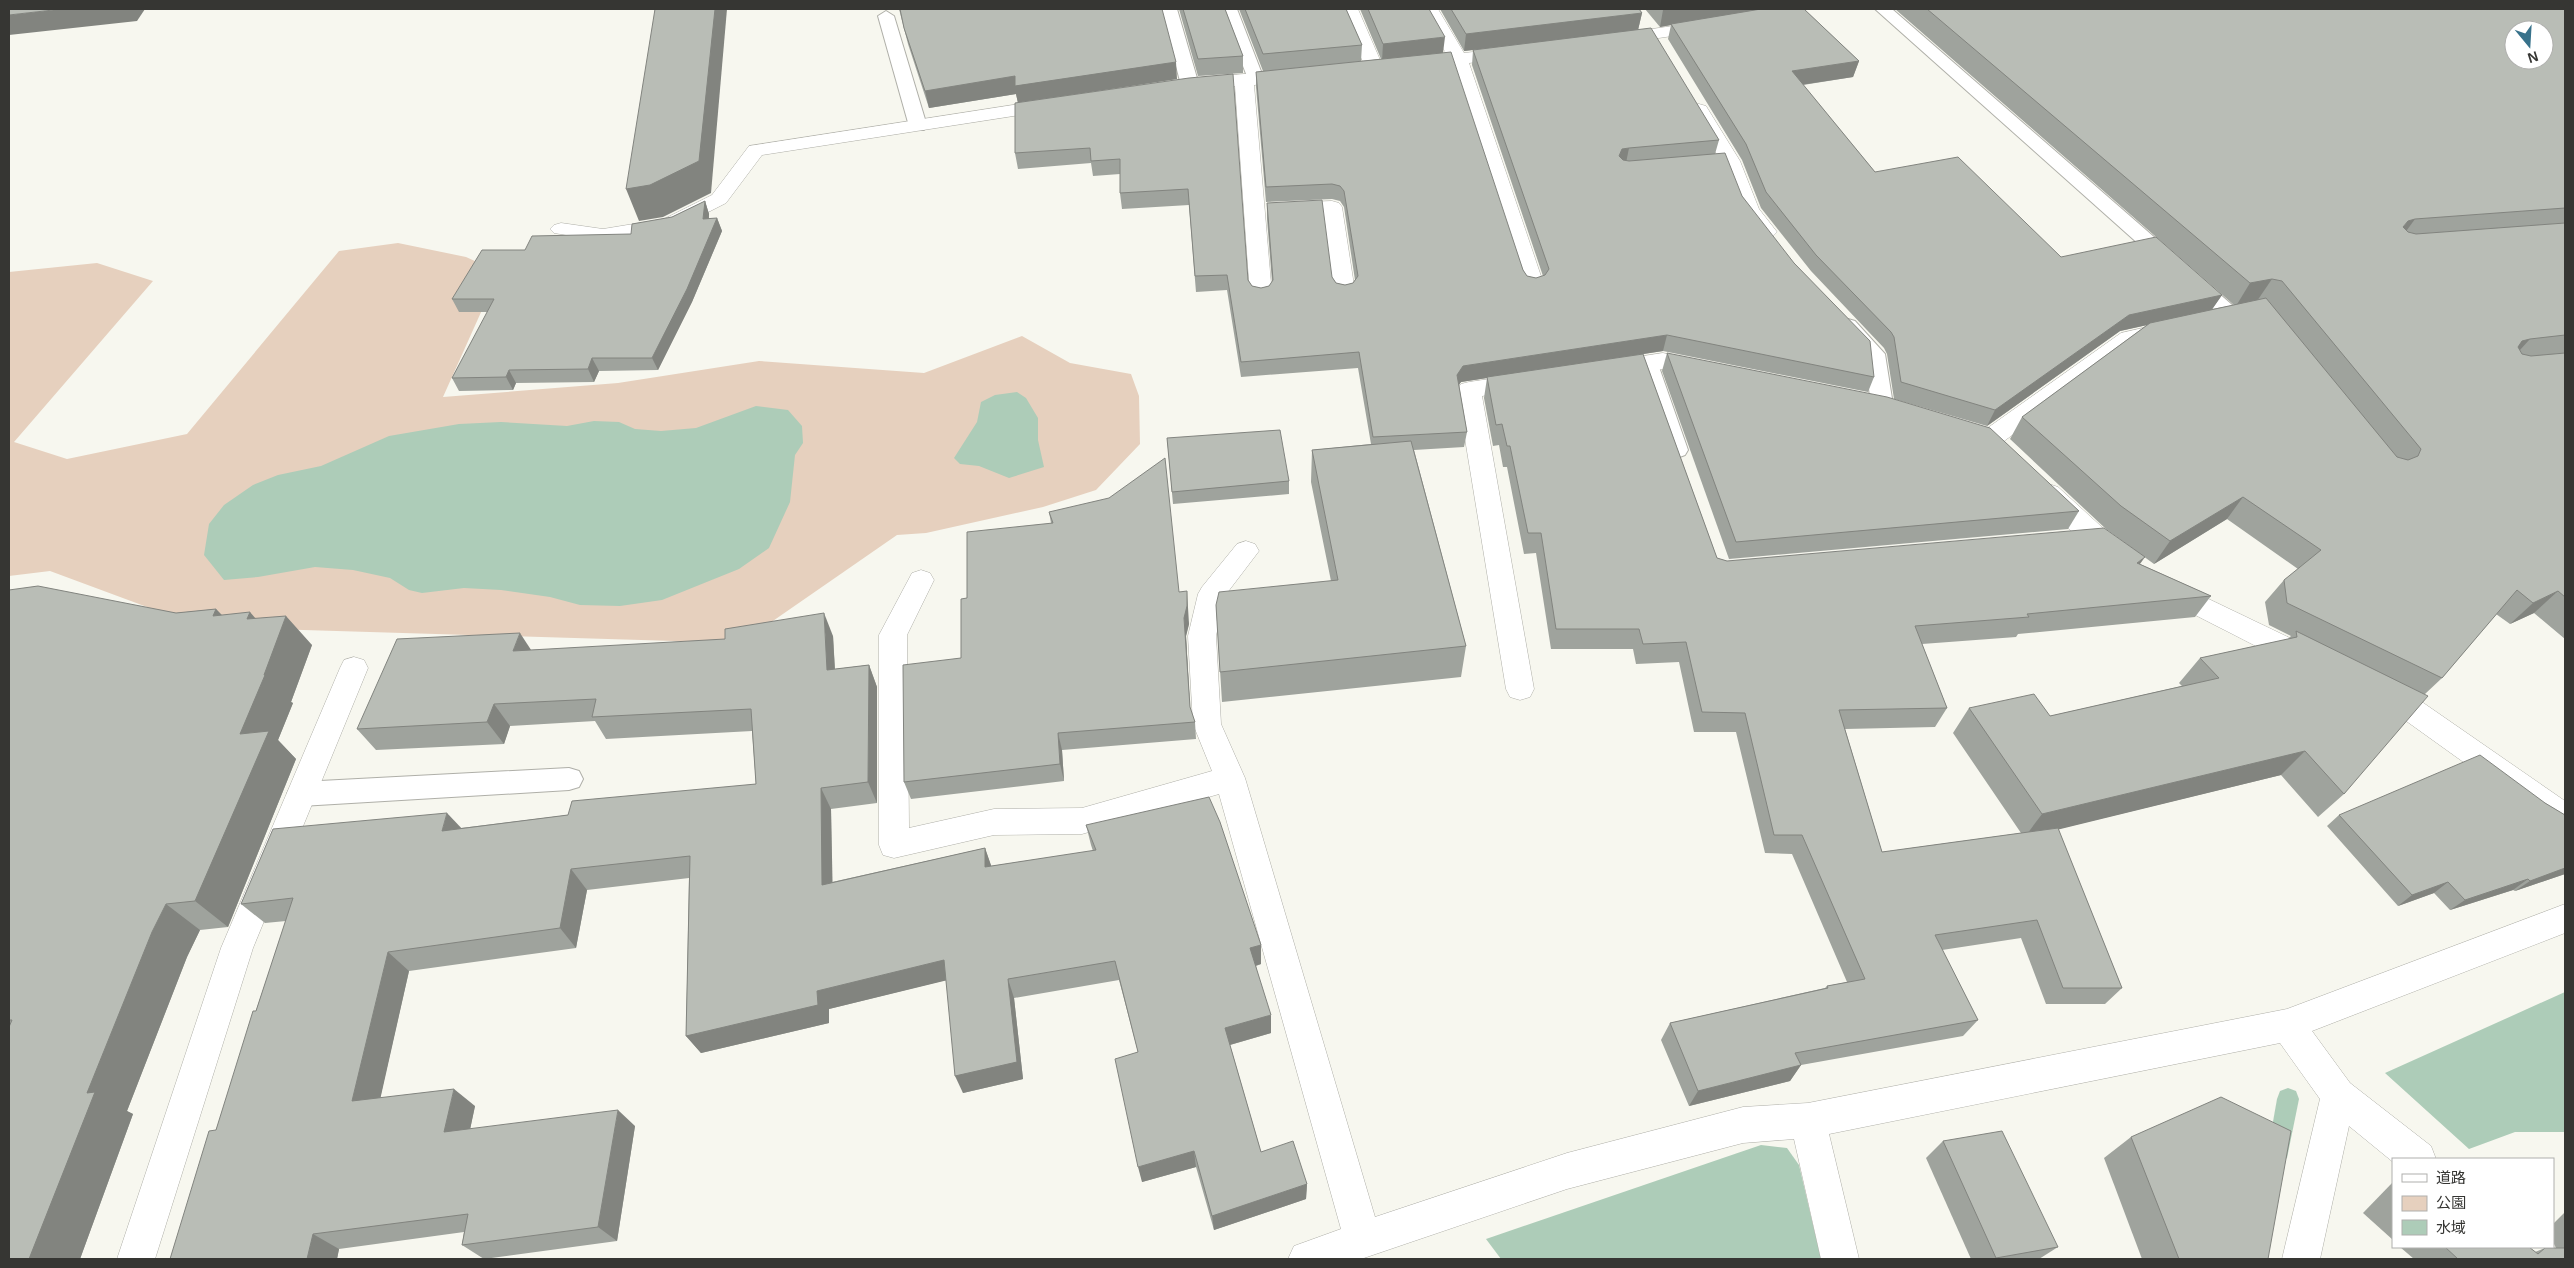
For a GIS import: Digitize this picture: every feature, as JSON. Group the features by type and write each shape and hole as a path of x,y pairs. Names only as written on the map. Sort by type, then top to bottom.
{"street":[{"path":"1349,9 1390,67"},
{"path":"1429,9 1458,59 1533,285"},
{"path":"1639,15 1664,52"},
{"path":"1596,42 1654,35 1721,23"},
{"path":"1355,70 1527,50"},
{"path":"1170,88 1306,75"},
{"path":"1250,79 1254,211 1261,296"},
{"path":"1690,94 1721,162 1749,210 1780,249"},
{"path":"561,229 604,235 670,224 718,198 756,150 1073,102"},
{"path":"1254,211 1332,208 1344,292"},
{"path":"1964,430 1998,444 2129,338 2257,310"},
{"path":"1591,372 1663,361 1720,373"},
{"path":"1520,689 1469,390 1544,379"},
{"path":"1854,399 1891,407"},
{"path":"2033,478 2096,538 2168,590 2325,667"},
{"path":"1246,552 1211,594 1202,636 1207,724 1230,778 1363,1240"},
{"path":"921,580 893,635 894,845 994,822 1082,821 1230,778"},
{"path":"136,1259 237,948 354,668"},
{"path":"2360,684 2412,710 2565,818"},
{"path":"1307,1259 1586,1166 1743,1124 1808,1121 2287,1025 2561,926"},
{"path":"2287,1025 2338,1095 2417,1158"},
{"path":"2301,1259 2338,1095"},
{"path":"1808,1121 1840,1259"}],"lane":[{"path":"1169,9 1190,85"},
{"path":"1229,9 1250,79"},
{"path":"1883,9 2232,316"},
{"path":"886,16 918,126"},
{"path":"1836,313 1875,354 1891,407"},
{"path":"1648,364 1683,468"},
{"path":"2067,540 2096,538"},
{"path":"301,794 569,779"}],"green space":[{"path":"398,243 466,257 499,272 443,397 618,383 759,361 924,373 1022,336 1070,363 1131,374 1139,396 1140,444 1096,490 1043,507 926,533 897,535 741,643 201,627 50,571 9,576 9,272 97,263 153,281 14,442 67,459 187,434 339,251"}],"water":[{"path":"1017,392 1026,398 1038,418 1038,440 1044,467 1009,478 979,466 960,464 954,458 977,422 981,402 995,395"},
{"path":"756,406 788,410 802,426 803,443 795,455 790,502 769,548 739,569 662,600 620,606 580,605 550,597 501,590 464,588 422,593 409,590 390,578 353,570 315,567 258,577 224,580 204,555 209,524 224,505 253,485 278,475 321,466 389,436 459,424 501,422 567,426 594,421 619,422 635,429 661,431 696,428"},
{"path":"2565,992 2565,1132 2515,1132 2469,1149 2385,1073"},
{"path":"1761,1145 1787,1148 1799,1165 1821,1259 1501,1259 1486,1239"}],"building":[{"path":"9,9 62,9 9,15"},
{"path":"655,9 715,9 699,161 650,185 626,189"},
{"path":"900,9 1162,9 1176,62 1015,86 1015,76 925,91 904,28"},
{"path":"1183,9 1225,9 1243,56 1198,59"},
{"path":"1245,9 1346,9 1362,45 1263,54"},
{"path":"1368,9 1429,9 1445,37 1383,44"},
{"path":"1451,9 1639,9 1642,13 1466,34"},
{"path":"1761,9 1804,9 1859,61 1792,71 1875,172 1958,157 2061,257 2156,237 2222,295 2129,315 1995,410 1901,382 1894,337 1891,332 1816,255 1766,192 1746,144 1671,24"},
{"path":"1927,9 2565,9 2565,208 2415,219 2408,221 2403,227 2408,232 2416,234 2565,223 2565,335 2522,341 2518,347 2522,354 2531,356 2565,353 2565,597 2558,591 2533,603 2517,590 2442,678 2287,603 2284,580 2321,550 2243,497 2170,541 2121,506 2022,417 2150,323 2266,298 2397,457 2408,460 2418,456 2421,449 2282,281 2272,279 2250,283"},
{"path":"1651,28 1719,140 1622,149 1619,156 1623,160 1629,161 1725,153 1742,196 1794,263 1870,341 1874,377 1667,335 1463,366 1457,375 1467,432 1373,437 1359,352 1241,362 1227,275 1195,276 1188,189 1120,193 1120,159 1091,161 1090,148 1015,153 1015,103 1189,78 1233,74 1248,280 1252,286 1261,288 1269,286 1273,280 1267,203 1322,200 1332,277 1336,283 1345,285 1353,283 1358,276 1344,191 1340,186 1332,184 1266,187 1256,72 1451,52 1523,270 1527,276 1536,278 1545,275 1549,269 1473,50"},
{"path":"705,201 703,219 717,218 687,289 652,358 592,358 588,369 509,370 506,377 452,378 494,299 452,299 482,250 525,250 532,236 631,234 632,224 672,217"},
{"path":"1667,353 1887,397 1990,428 2079,511 1736,542"},
{"path":"1643,354 1717,558 1727,561 2104,528 2145,557 2137,563 2211,596 2027,614 2029,617 1915,626 1947,708 1839,710 1882,852 2058,828 2122,988 2063,988 2037,920 1935,935 1978,1020 1795,1053 1801,1065 1698,1091 1670,1023 1828,988 1827,986 1865,979 1802,835 1774,835 1745,713 1702,712 1686,642 1643,644 1639,629 1556,629 1541,533 1528,533 1510,446 1507,446 1502,424 1496,425 1487,377"},
{"path":"1280,430 1289,481 1172,492 1167,438"},
{"path":"1411,441 1466,646 1220,672 1216,605 1219,592 1338,580 1312,450"},
{"path":"1165,458 1179,592 1187,591 1187,606 1184,618 1190,707 1195,722 1058,733 1060,764 904,782 903,665 961,658 961,599 967,598 967,532 1053,523 1049,512 1109,498"},
{"path":"38,586 176,613 216,609 213,616 250,612 247,619 286,616 265,675 240,734 269,731 195,901 166,904 152,932 87,1093 95,1092 29,1259 9,1259 9,1027 12,1020 9,1020 9,590"},
{"path":"824,613 827,670 869,665 868,782 821,788 822,885 985,848 985,867 1096,850 1086,825 1209,797 1220,822 1261,945 1250,948 1271,1015 1225,1028 1261,1152 1293,1141 1307,1184 1212,1216 1194,1151 1138,1167 1115,1059 1138,1052 1115,961 1008,979 1017,1062 955,1076 944,960 817,991 818,1005 686,1036 690,856 571,869 560,928 388,952 352,1101 454,1089 444,1132 618,1110 598,1227 462,1245 468,1214 313,1234 307,1259 170,1259 209,1131 216,1130 253,1011 256,1011 293,898 241,904 273,829 447,813 442,831 568,815 572,801 756,784 751,709 592,717 596,699 494,704 487,722 357,729 397,639 520,633 513,651 725,639 725,629"},
{"path":"2296,631 2428,696 2344,794 2305,751 2042,814 1969,708 2034,694 2050,716 2219,678 2200,658 2297,637"},
{"path":"2480,755 2545,803 2565,815 2565,868 2530,881 2528,879 2465,900 2448,882 2412,895 2339,815"},
{"path":"2221,1097 2291,1131 2268,1259 2179,1259 2131,1137"},
{"path":"2002,1131 2058,1247 1996,1258 1943,1141"},
{"path":"2446,1248 2530,1248 2538,1254 2545,1248 2565,1248 2565,1259 2458,1259"}],"waterway":[{"path":"2279,1150 2288,1099"}]}
